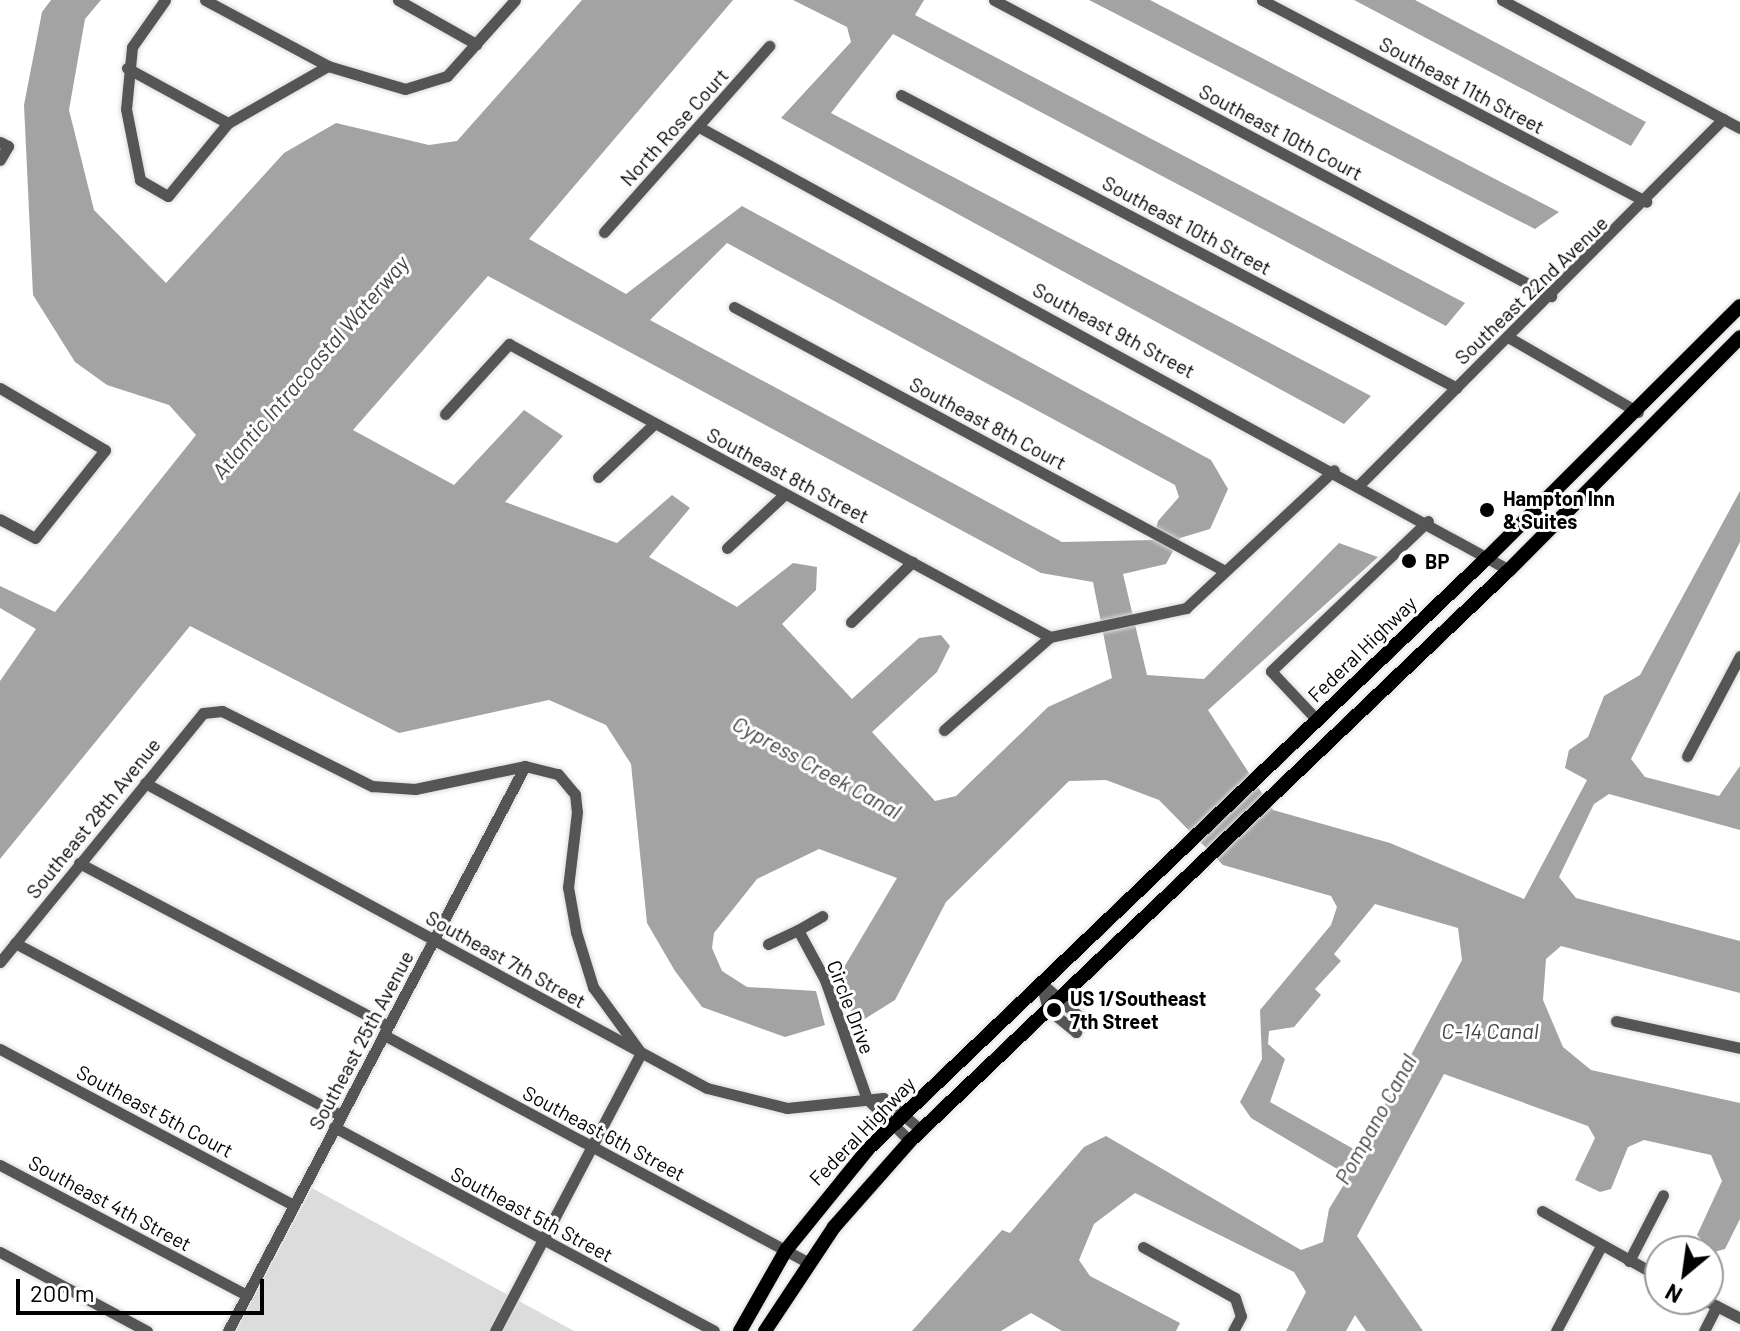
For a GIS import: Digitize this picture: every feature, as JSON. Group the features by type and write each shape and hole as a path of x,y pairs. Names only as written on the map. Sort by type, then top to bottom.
{"main road":[{"name":"Federal Highway","path":"740,1331 786,1250 893,1124 1489,556 1638,412 1740,306"},
{"name":"Federal Highway","path":"765,1331 808,1262 910,1141 1509,570 1636,446 1740,337"},
{"path":"1665,416 1669,380"},
{"path":"1636,446 1638,412"},
{"path":"1378,694 1387,654"},
{"path":"1351,720 1364,675"}],"street":[{"path":"165,0 143,26 127,68 135,167 140,180 168,196 228,123 328,66"},
{"path":"205,0 328,66 405,89 447,76 515,0"},
{"path":"398,0 476,44"},
{"name":"Southeast 10th Court","path":"994,0 1551,296"},
{"name":"Southeast 11th Street","path":"1262,0 1646,202"},
{"path":"1502,0 1740,128"},
{"name":"North Rose Court","path":"604,232 769,46"},
{"path":"127,68 228,123"},
{"name":"Southeast 10th Street","path":"901,95 1457,388"},
{"name":"Southeast 22nd Avenue","path":"1360,484 1646,202 1723,119"},
{"name":"Southeast 9th Street","path":"699,127 1428,521 1509,570"},
{"path":"0,160 4,144"},
{"name":"Southeast 8th Court","path":"734,307 1225,571"},
{"path":"1508,337 1638,412"},
{"name":"Southeast 8th Street","path":"445,414 509,344 1050,637"},
{"path":"0,388 105,450 35,538 0,519"},
{"path":"598,477 654,424"},
{"path":"944,730 1050,637 1092,625 1142,622 1186,608 1334,470"},
{"path":"727,548 785,494"},
{"path":"1317,720 1271,671 1428,521"},
{"path":"851,622 912,562"},
{"path":"1687,756 1740,656"},
{"name":"Southeast 28th Avenue","path":"0,962 203,713 222,711 372,786 415,789 525,766"},
{"path":"495,1331 641,1053 593,987 576,932 568,887 575,794 558,774 525,766"},
{"name":"Southeast 25th Avenue","path":"228,1331 525,766"},
{"name":"Southeast 7th Street","path":"145,783 707,1088 759,1104 811,1108 883,1098 921,1130"},
{"name":"Southeast 6th Street","path":"79,863 808,1262"},
{"path":"768,944 822,916"},
{"name":"Circle Drive","path":"798,930 825,980 867,1099"},
{"path":"15,943 340,1115"},
{"path":"1041,983 1061,996 1081,1018 1079,1029 1067,1030 1048,1009 1041,983"},
{"path":"1616,1021 1740,1048"},
{"name":"Southeast 5th Court","path":"0,1049 294,1205"},
{"path":"867,1099 910,1141"},
{"name":"Southeast 5th Street","path":"334,1127 714,1331"},
{"name":"Southeast 4th Street","path":"0,1165 247,1295"},
{"path":"1629,1261 1663,1195"},
{"path":"1542,1211 1644,1269"},
{"path":"1556,1331 1601,1246"},
{"path":"1143,1247 1241,1306 1233,1331"},
{"path":"0,1252 147,1331"}],"shaded area":[{"path":"312,1188 574,1331 236,1331"}],"water":[{"path":"51,0 101,0 85,19 69,110 94,210 166,283 284,153 336,123 429,145 457,141 582,0 733,0 529,239 626,294 742,206 1211,460 1228,489 1210,529 1180,538 1166,564 1123,574 1147,675 1204,679 1339,543 1378,557 1208,710 1273,810 1390,843 1524,899 1587,780 1565,768 1569,750 1588,737 1604,696 1640,675 1740,491 1740,542 1631,759 1645,777 1719,796 1740,766 1740,830 1609,794 1594,804 1559,877 1576,898 1740,941 1740,993 1561,946 1546,959 1543,1000 1563,1047 1591,1070 1740,1103 1740,1219 1725,1249 1724,1235 1697,1235 1722,1181 1711,1155 1644,1140 1628,1147 1611,1189 1600,1192 1575,1180 1595,1138 1588,1126 1444,1074 1357,1236 1423,1331 1366,1331 1355,1315 1346,1331 1286,1331 1306,1292 1294,1272 1135,1193 1094,1224 1079,1260 1090,1276 1180,1323 1176,1331 1062,1331 1031,1313 1001,1331 912,1331 1002,1230 1010,1233 1084,1147 1106,1136 1301,1250 1323,1242 1329,1209 1349,1176 1251,1118 1240,1102 1262,1059 1260,1010 1331,925 1337,907 1331,896 1223,865 1159,800 1106,780 1069,781 946,902 895,1000 855,1025 840,974 897,878 819,849 757,879 714,933 712,948 722,971 747,987 816,991 825,1025 785,1037 702,1007 675,971 647,923 631,764 606,725 549,700 399,733 190,626 0,859 0,681 36,629 0,608 0,586 55,612 196,435 169,405 107,385 75,362 33,295 24,105 42,12","holes":["727,243 1175,485 1179,497 1158,521 1153,540 1062,542 650,320","488,276 1041,573 1093,582 1112,678 1048,707 956,796 935,801 872,732 937,672 950,646 941,635 919,638 852,699 782,624 816,590 817,567 793,563 737,607 649,557 690,508 672,495 617,543 505,502 563,436 524,410 454,485 353,430","1375,904 1458,928 1462,960 1359,1152 1270,1102 1285,1059 1268,1044 1269,1031 1294,1027 1321,995 1315,989 1341,961 1334,954"]},
{"path":"793,0 924,0 915,15 1465,303 1446,326 893,34 831,113 1371,396 1344,424 781,118 851,42 847,27"},
{"path":"1089,0 1150,0 1559,212 1535,229"},
{"path":"1354,0 1415,0 1646,122 1631,146"}],"place":[{"name":"Hampton Inn & Suites","path":"1487,510"},
{"name":"BP","path":"1409,561"},
{"name":"US 1/Southeast 7th Street","path":"1054,1010"}],"water label":[{"name":"Atlantic Intracoastal Waterway","path":"310,367"},
{"name":"Cypress Creek Canal","path":"817,767"},
{"name":"C-14 Canal","path":"1490,1031"},
{"name":"Pompano Canal","path":"1375,1119"}]}
